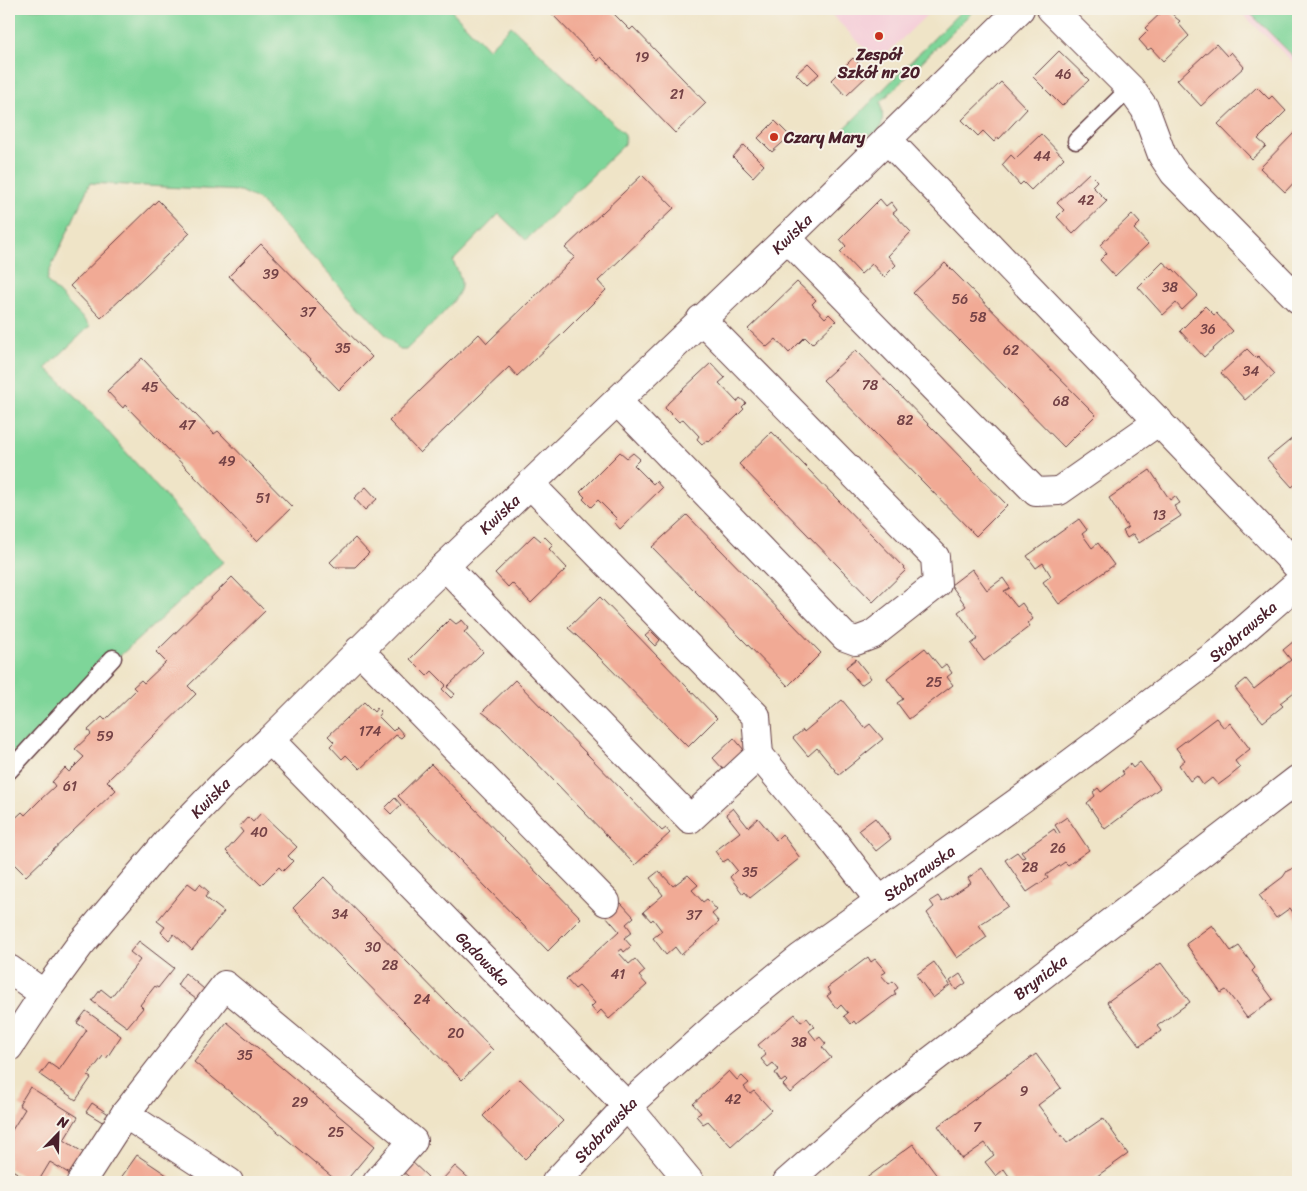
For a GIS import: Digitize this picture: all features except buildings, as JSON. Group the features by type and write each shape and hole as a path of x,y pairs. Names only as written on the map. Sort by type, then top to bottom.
{"street":[{"name":"Kwiska","path":"9,1047 44,994 80,945 168,841 222,785 270,740 445,566 787,238 1020,9"},
{"path":"1051,9 1130,88 1145,109 1162,155 1174,173 1298,299"},
{"path":"887,139 1298,567"},
{"path":"787,238 1036,492 1059,492 1159,421"},
{"path":"617,401 845,637 856,641 872,634 937,584 935,558 701,319"},
{"path":"530,484 756,716 758,755 815,822 828,834 880,900"},
{"path":"445,566 690,819 758,755"},
{"name":"Stobrawska","path":"556,1182 627,1106 717,1025 800,958 1051,778 1219,652 1298,583"},
{"path":"359,650 606,902"},
{"name":"Gądowska","path":"270,740 627,1106 690,1182"},
{"name":"Brynicka","path":"787,1182 884,1096 1298,779"},
{"path":"9,969 44,994"},
{"path":"80,1182 125,1114 225,985 413,1141 377,1182"},
{"path":"125,1114 229,1182"}],"lane":[{"path":"1076,141 1130,88"},
{"path":"9,771 113,658"}],"shaded area":[{"name":"Zespół Szkół nr 20","path":"826,9 933,9 878,62"},
{"path":"1237,9 1298,9 1298,67"}],"green space":[{"path":"9,9 450,9 488,49 511,26 625,134 625,144 526,240 499,214 453,261 459,273 461,283 459,292 438,319 406,350 400,350 259,200 240,191 90,183 49,272 47,281 90,326 46,368 81,401 223,562 13,753 9,753"},
{"path":"963,9 975,9 881,102 882,125 880,129 871,134 854,138 844,129"},
{"path":"1246,9 1298,9 1298,61"}],"place":[{"name":"Zespół Szkół nr 20","path":"879,36"},
{"name":"Czary Mary","path":"774,137"}]}
